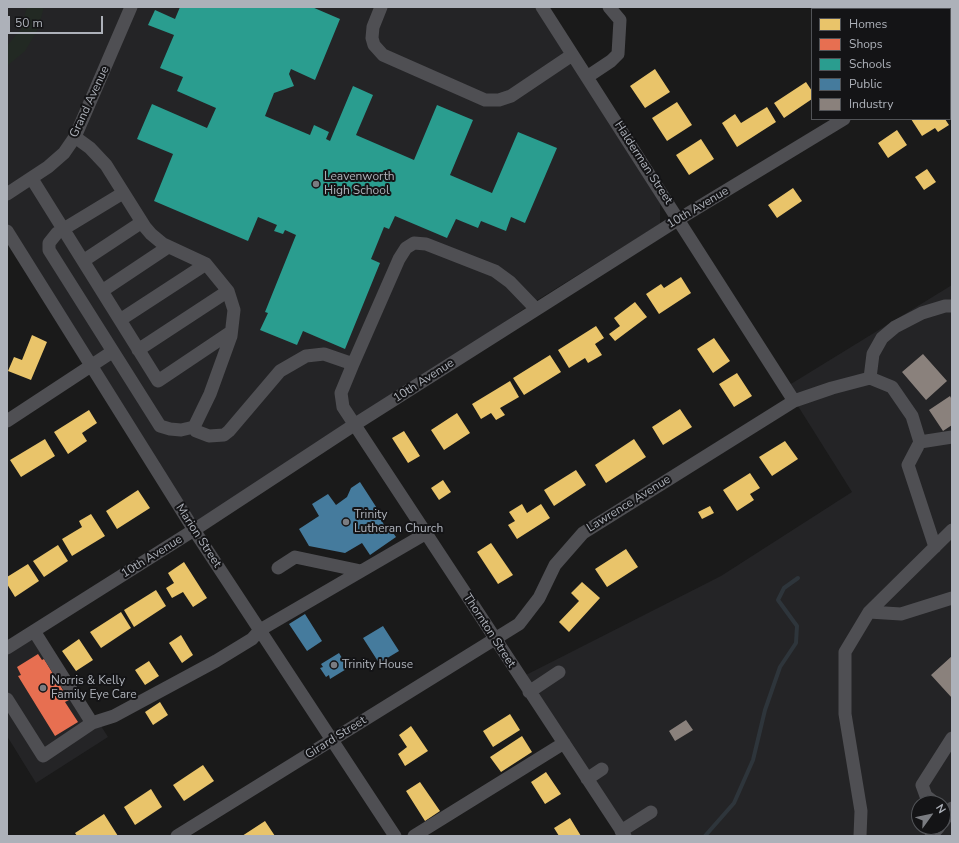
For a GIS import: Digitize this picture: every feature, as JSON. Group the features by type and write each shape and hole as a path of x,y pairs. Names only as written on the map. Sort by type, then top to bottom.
{"street":[{"name":"Grand Avenue","path":"7,194 32,179 64,152 75,137 131,7"},
{"path":"381,7 373,27 372,38 374,45 382,55 485,100 499,100 511,96 572,55"},
{"name":"Halderman Street","path":"542,7 794,401"},
{"path":"587,77 611,61 618,54 620,20 609,7"},
{"name":"10th Avenue","path":"7,648 194,530 354,425 678,219 842,120"},
{"path":"75,137 90,148 106,165 151,234 168,247 206,264 228,291 234,310 231,332 219,372 194,427"},
{"path":"32,179 158,381 231,332"},
{"path":"123,193 64,231 57,233 49,243 49,250 160,426 181,430 194,427"},
{"path":"83,261 142,222"},
{"name":"Marion Street","path":"7,232 194,530 396,836"},
{"name":"Thornton Street","path":"536,309 510,282 495,271 426,244 414,243 406,248 399,259 353,364 341,393 343,408 623,834"},
{"path":"102,291 168,247"},
{"path":"120,320 206,264"},
{"path":"138,350 228,291"},
{"path":"935,547 908,465 920,442 912,416 892,387 870,378 873,354 882,338 895,327 922,313 945,306 952,306"},
{"path":"7,421 112,352"},
{"path":"194,427 196,431 209,436 224,435 280,371 302,358 324,354 353,364"},
{"name":"Lawrence Avenue","path":"495,640 519,624 539,598 555,565 583,533 794,401 832,388 870,378"},
{"path":"920,442 952,437"},
{"path":"860,836 862,811 845,714 845,652 869,612 952,530"},
{"path":"7,699 43,756 92,723 114,716 209,664 252,639 260,630 425,534"},
{"path":"278,568 295,557 361,571"},
{"path":"869,612 901,614 952,598"},
{"path":"34,631 92,723"},
{"name":"Girard Street","path":"177,836 495,640"},
{"path":"530,692 559,672"},
{"path":"926,795 922,785 952,738"},
{"path":"414,836 564,744"},
{"path":"587,779 602,769"},
{"path":"623,834 650,812"}],"shaded area":[{"path":"7,7 542,7 660,203 660,224 531,304 354,425 194,530 7,231"},
{"path":"27,7 44,7 37,31 25,51 7,66 7,46 21,29"},
{"path":"952,285 952,836 625,836 520,678 721,576 852,492 786,387"},
{"path":"39,628 108,737 36,783 7,736 7,648"}],"building: Homes":[{"path":"655,69 670,92 645,108 630,86"},
{"path":"806,82 811,90 811,100 784,118 774,103"},
{"path":"677,102 692,125 667,141 652,118"},
{"path":"767,107 776,122 737,147 722,123 735,114 741,123"},
{"path":"912,120 946,120 949,125 938,132 935,128 922,136"},
{"path":"897,130 907,145 888,158 878,143"},
{"path":"701,139 714,159 689,175 676,155"},
{"path":"927,169 936,182 924,190 915,177"},
{"path":"793,188 802,201 777,218 768,205"},
{"path":"681,277 691,293 659,314 646,294 661,284 664,288"},
{"path":"635,302 647,317 615,341 609,334 620,326 614,318"},
{"path":"596,326 604,338 595,344 602,355 588,363 585,358 569,368 558,350"},
{"path":"32,335 47,342 31,380 8,371 14,357 22,360"},
{"path":"714,338 730,361 713,373 697,349"},
{"path":"550,355 561,372 524,395 513,378"},
{"path":"737,373 752,396 734,407 719,384"},
{"path":"510,381 519,397 500,408 505,415 496,420 491,413 481,419 472,404"},
{"path":"680,409 692,427 663,445 652,427"},
{"path":"89,410 97,423 82,433 87,441 68,454 54,432"},
{"path":"457,413 470,433 444,450 431,430"},
{"path":"404,431 420,456 408,463 392,438"},
{"path":"45,439 55,456 21,477 10,460"},
{"path":"634,439 646,457 606,483 595,465"},
{"path":"785,441 798,459 772,476 759,457"},
{"path":"576,470 586,485 554,506 544,490"},
{"path":"750,473 760,488 750,494 754,500 737,511 723,490"},
{"path":"443,480 451,492 439,500 431,488"},
{"path":"138,490 150,508 117,529 106,511"},
{"path":"522,504 527,513 541,504 550,518 517,539 508,525 515,521 509,512"},
{"path":"710,506 714,513 702,519 698,512"},
{"path":"91,514 105,536 72,556 62,539 82,527 79,521"},
{"path":"491,543 513,575 498,584 477,552"},
{"path":"58,545 68,561 44,577 33,561"},
{"path":"626,549 638,567 607,587 595,569"},
{"path":"184,562 207,598 193,607 183,592 172,598 166,588 174,583 168,573"},
{"path":"28,564 39,581 15,597 7,584 7,577"},
{"path":"582,582 600,598 569,632 559,622 579,601 571,593"},
{"path":"156,590 166,606 134,627 124,610"},
{"path":"121,612 131,628 101,648 90,632"},
{"path":"181,635 193,655 182,663 169,643"},
{"path":"79,639 93,660 76,671 62,651"},
{"path":"149,661 159,676 145,685 135,670"},
{"path":"160,702 168,715 153,725 145,712"},
{"path":"510,714 520,730 493,747 483,731"},
{"path":"411,726 428,751 405,766 398,754 407,747 399,735"},
{"path":"522,736 532,752 501,772 490,757"},
{"path":"203,765 214,781 184,801 173,785"},
{"path":"546,772 561,794 545,804 531,782"},
{"path":"420,782 440,811 425,821 406,791"},
{"path":"151,789 162,807 135,825 124,807"},
{"path":"104,814 118,836 77,836 75,833"},
{"path":"570,818 581,836 559,836 554,828"},
{"path":"265,821 275,836 242,836"}],"building: Shops":[{"name":"Norris & Kelly Family Eye Care","path":"38,654 42,660 44,659 69,700 65,702 78,722 55,736 18,676 21,675 17,667"}],"building: Schools":[{"name":"Leavenworth High School","path":"180,7 312,7 340,19 315,80 291,69 289,74 294,86 274,93 265,116 310,135 314,125 329,132 326,139 330,141 353,86 373,95 356,135 414,160 437,105 473,120 450,175 492,193 518,132 557,148 525,223 511,217 506,231 481,221 478,228 456,219 447,238 395,216 389,229 384,227 371,259 380,263 345,349 303,331 297,345 260,330 268,313 265,312 296,235 285,230 283,234 274,231 277,225 258,217 248,241 154,201 173,154 137,139 152,104 207,128 216,108 177,91 183,77 160,68 174,35 148,25 155,10 175,19"}],"building: Public":[{"name":"Trinity Lutheran Church","path":"360,482 382,516 380,518 386,528 389,527 396,537 370,555 362,543 345,553 309,546 299,529 319,516 312,504 328,494 336,505 347,497 351,488"},
{"path":"305,614 322,641 307,651 289,624"},
{"path":"383,626 399,651 379,663 363,638"},
{"name":"Trinity House","path":"339,653 348,668 330,679 329,675 326,677 320,668 323,667 321,664"}],"building: Industry":[{"path":"923,354 947,381 926,400 902,372"},
{"path":"950,396 952,400 952,425 943,431 929,410"},
{"path":"952,656 952,698 931,675"},
{"path":"686,720 693,730 675,741 669,731"}],"waterway":[{"path":"705,836 734,803 753,760 765,710 780,667 796,643 797,626 778,600 784,588 798,578"}],"place":[{"name":"Leavenworth High School","path":"316,184"},
{"name":"Trinity Lutheran Church","path":"346,522"},
{"name":"Trinity House","path":"334,665"},
{"name":"Norris & Kelly Family Eye Care","path":"43,688"}]}
